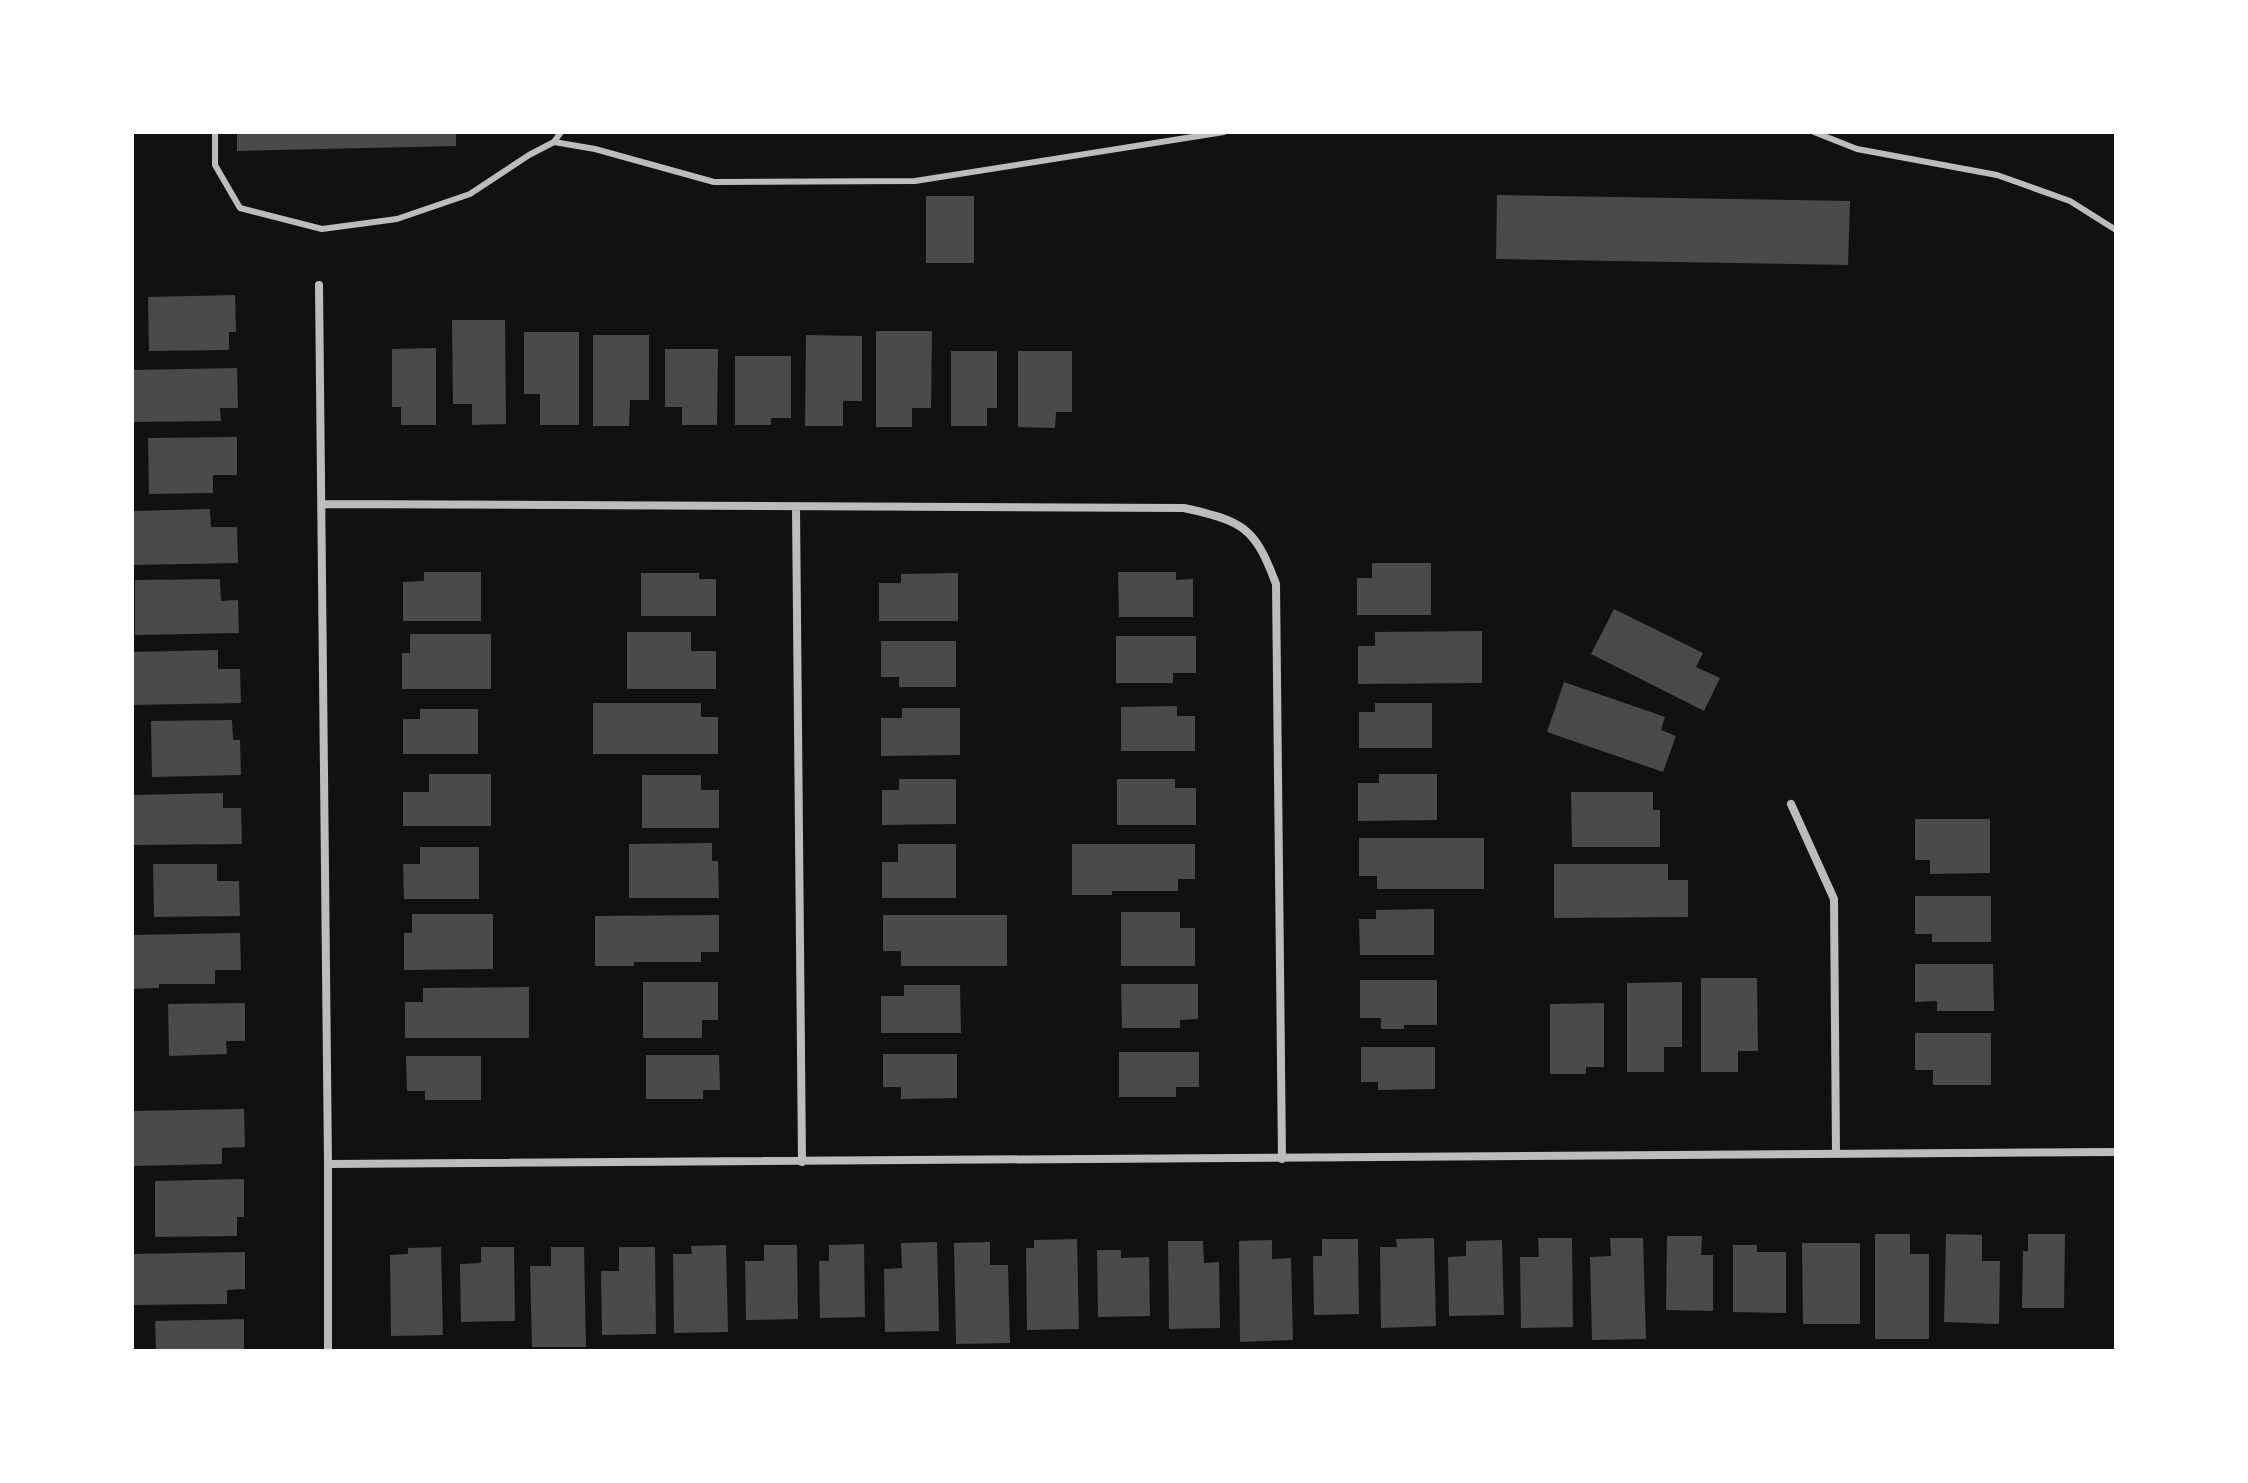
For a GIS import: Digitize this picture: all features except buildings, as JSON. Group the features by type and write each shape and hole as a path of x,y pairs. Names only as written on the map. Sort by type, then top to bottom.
{"street":[{"path":"319,285 328,1351"},
{"path":"322,504 1184,508 1216,515 1251,532 1265,554 1276,584 1282,1159"},
{"path":"796,508 802,1162"},
{"path":"1791,804 1834,899 1836,1153"},
{"path":"328,1164 2116,1152"}],"lane":[{"path":"215,132 215,165 240,208 322,229 397,219 470,194 554,142 561,132"},
{"path":"554,142 595,149 714,182 915,181 1224,132"},
{"path":"1814,132 1857,149 1997,175 2070,201 2116,230"}]}
